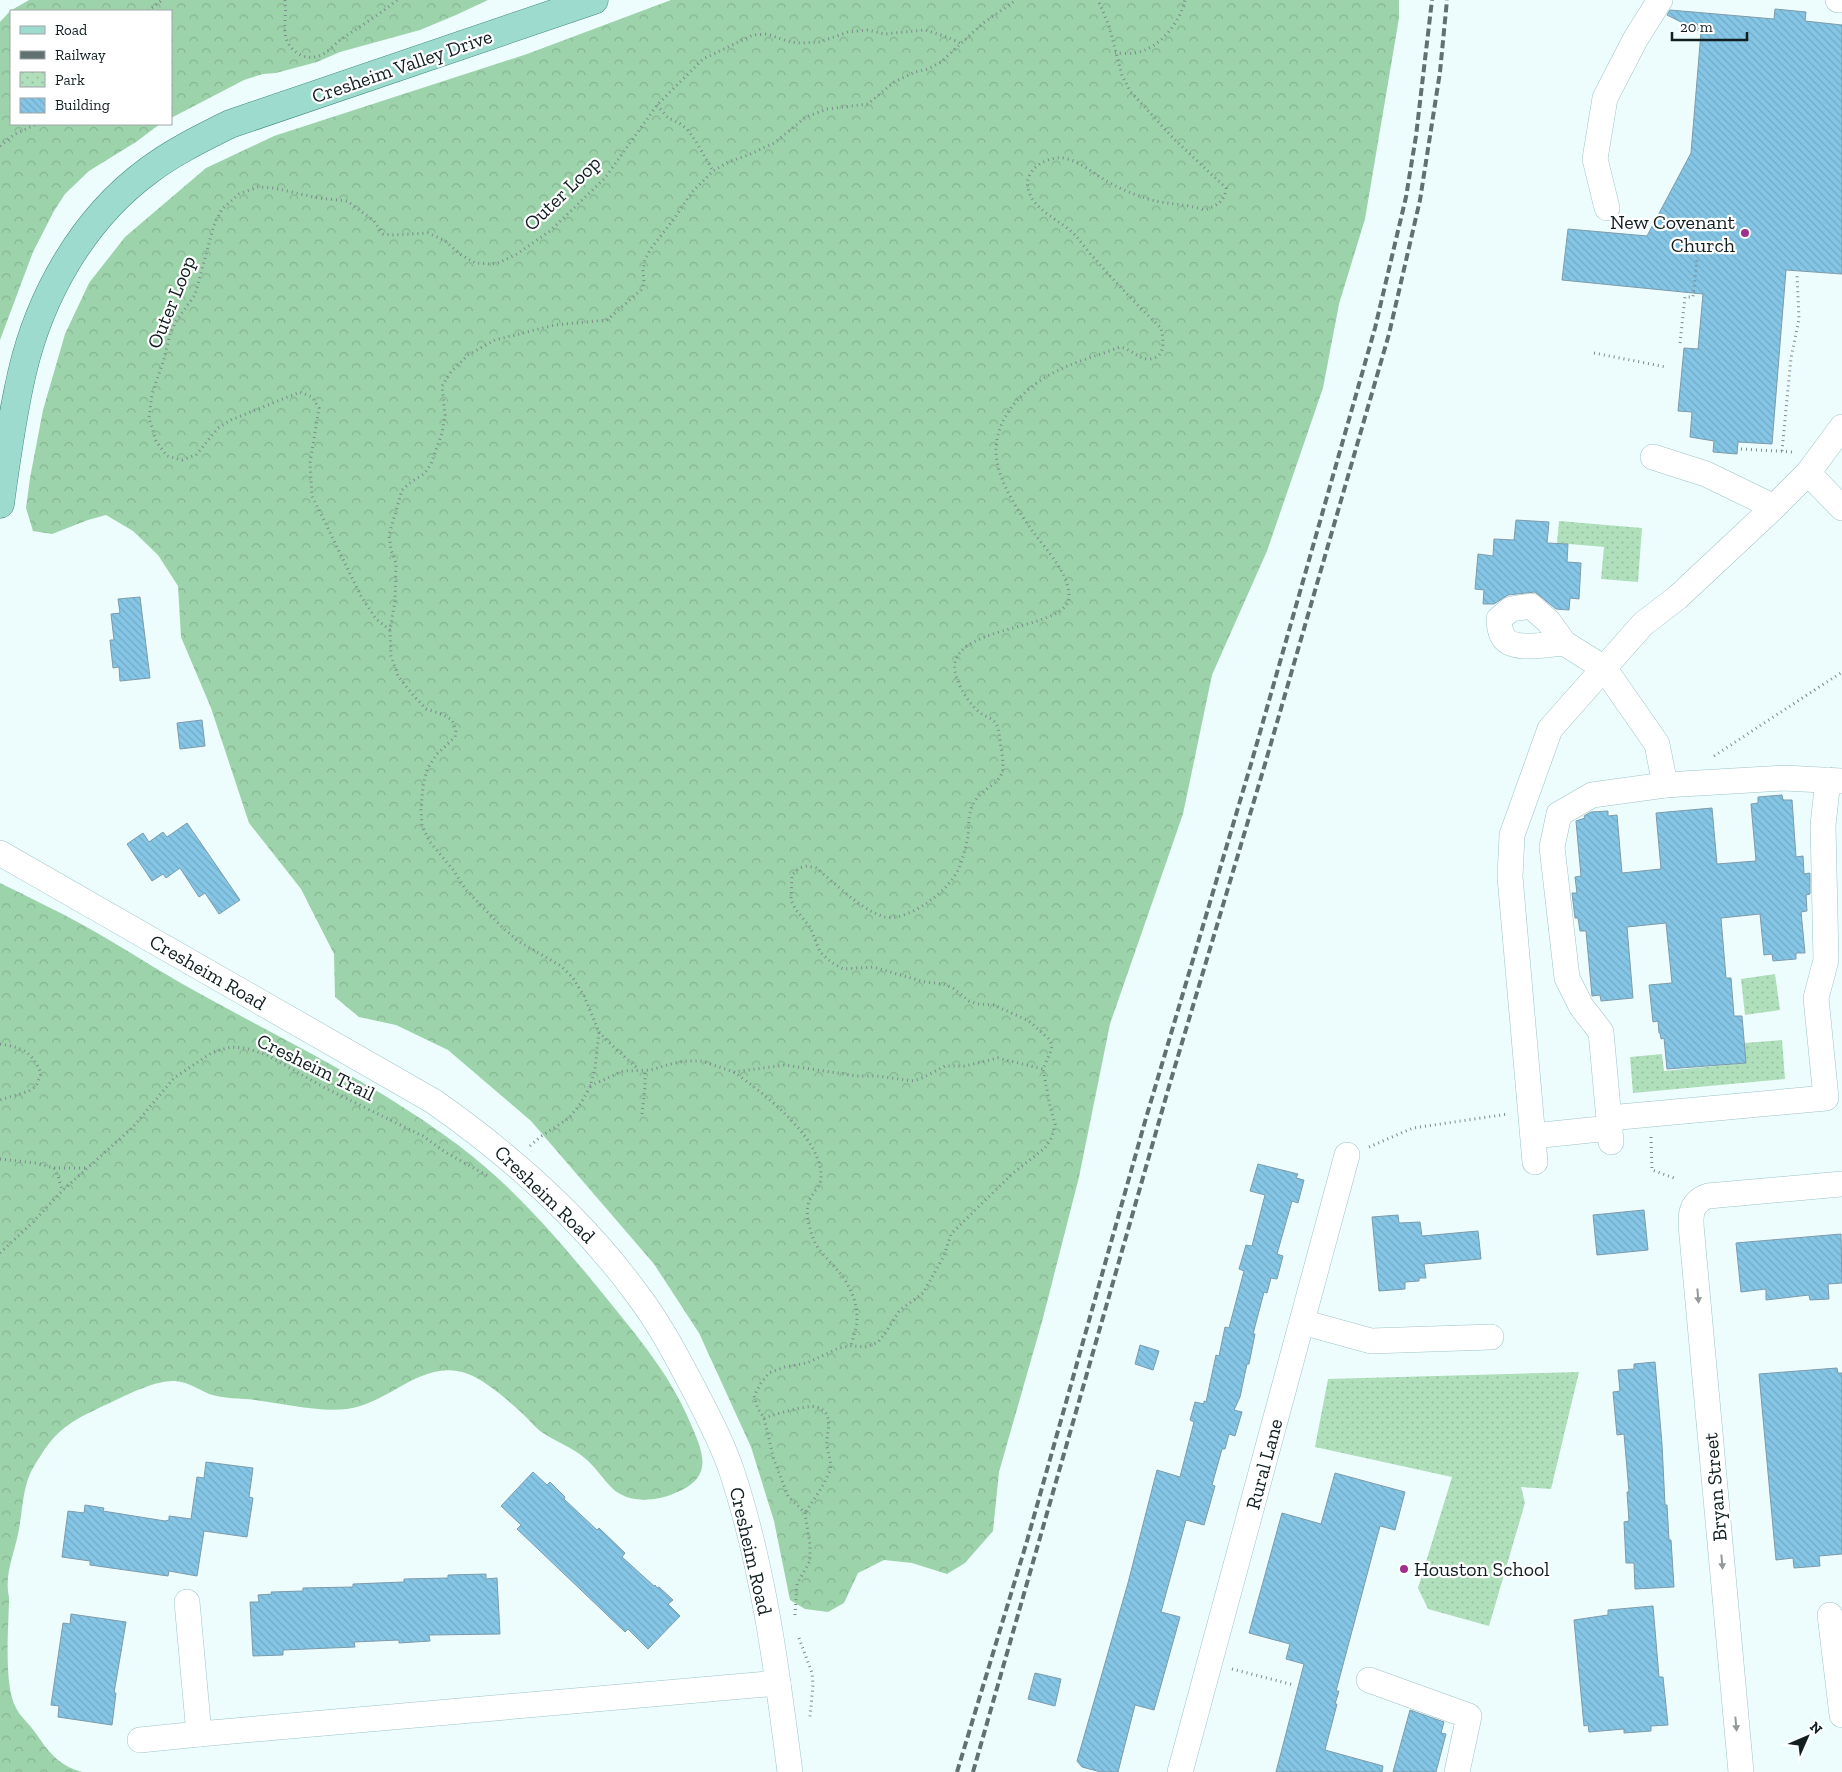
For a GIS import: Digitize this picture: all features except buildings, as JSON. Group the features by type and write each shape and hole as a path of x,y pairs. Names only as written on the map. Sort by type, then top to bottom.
{"main road":[{"name":"Cresheim Valley Drive","path":"0,504 22,371 33,334 58,276 90,228 107,207 148,171 211,133 263,112 440,54 594,0"}],"street":[{"path":"1607,208 1595,159 1605,98 1636,38 1660,0"},
{"path":"1535,1162 1510,877 1512,834 1550,729 1643,624 1678,597 1774,507 1814,464 1842,427"},
{"path":"1653,457 1706,474 1774,507"},
{"path":"1814,464 1842,508"},
{"path":"1564,643 1604,668 1657,744 1674,784"},
{"path":"1532,1136 1610,1129 1651,1114 1826,1098 1816,998 1826,960 1823,825 1835,780 1784,778 1674,784 1592,795 1560,814 1552,847 1568,978 1581,1006 1601,1032 1610,1129"},
{"name":"Cresheim Road","path":"0,853 433,1101 490,1142 515,1163 548,1193 599,1246 638,1295 673,1349 731,1469 757,1562 778,1683 790,1772"},
{"name":"Rural Lane","path":"1180,1772 1347,1155"},
{"name":"Bryan Street","path":"1741,1772 1691,1209 1695,1202 1708,1196 1842,1184"},
{"path":"1302,1322 1371,1341 1491,1337"},
{"path":"187,1602 199,1734"},
{"path":"1830,1615 1842,1714"},
{"path":"1368,1680 1469,1716 1457,1772"},
{"path":"140,1740 778,1683"}],"path":[{"path":"149,10 162,0"},
{"path":"285,0 287,13 286,39 293,50 302,57 310,58 320,56 397,0"},
{"path":"638,1070 599,1032 584,996 573,978 561,966 518,941 501,926 466,890 454,871 430,842 422,826 422,801 427,769 436,754 455,737 456,730 452,720 442,714 426,709 412,695 398,676 391,656 390,630 396,563 391,550 389,535 402,490 424,474 431,464 442,433 445,415 442,386 451,372 468,355 495,340 554,325 607,320 641,290 644,283 643,270 652,247 692,192 712,171 728,162 774,143 806,117 828,109 868,104 894,82 941,62 982,24 1016,0"},
{"path":"794,1623 797,1584 810,1561 810,1545 805,1513 788,1496 774,1460 764,1418 754,1396 761,1383 769,1374 785,1367 807,1363 839,1348 851,1346 867,1348 878,1342 899,1311 923,1293 944,1256 952,1234 1012,1174 1044,1148 1052,1137 1055,1124 1043,1069 1051,1052 1050,1038 1029,1021 994,1005 978,1004 970,1001 953,988 943,984 926,982 873,966 843,970 820,952 810,927 790,900 792,875 799,868 807,866 816,868 872,911 886,917 894,917 912,912 936,896 954,879 968,836 970,812 976,798 1002,774 1003,764 997,726 992,718 980,712 959,685 955,671 956,658 963,649 977,639 1057,614 1067,604 1069,596 1062,572 1011,500 999,469 996,454 1003,423 1011,407 1023,393 1059,370 1120,347 1128,348 1148,359 1158,357 1163,350 1164,337 1160,328 1075,235 1049,216 1029,192 1028,181 1031,172 1040,163 1052,157 1064,158 1079,163 1108,182 1146,199 1194,206 1204,210 1220,202 1225,196 1226,188 1220,180 1174,140 1130,91 1122,75 1109,26 1098,0"},
{"path":"1115,53 1134,54 1151,48 1162,39 1175,22 1184,0"},
{"name":"Outer Loop","path":"390,630 376,619 361,596 312,496 310,463 319,408 312,397 300,392 231,420 218,428 196,455 182,460 167,456 156,441 149,418 152,394 176,321 195,295 214,225 222,208 239,194 258,187 274,188 318,198 347,200 374,221 383,234 428,233 444,240 460,254 475,263 496,264 517,254 550,231 605,178 657,105 703,59 754,35 767,34 790,42 802,43 820,42 848,32 867,30 884,34 925,30 960,43"},
{"path":"657,105 668,118 687,129 712,171"},
{"path":"0,146 15,134 35,125"},
{"path":"1680,343 1686,297 1693,297 1697,260"},
{"path":"1782,451 1791,358 1799,319 1797,275"},
{"path":"1594,353 1666,367"},
{"path":"1741,449 1782,451 1814,464"},
{"path":"1674,784 1710,758 1842,672"},
{"path":"526,1150 540,1137 569,1118 581,1103 590,1086 598,1051 599,1032"},
{"path":"0,1044 26,1051 36,1061 41,1074 36,1086 29,1091 0,1100"},
{"name":"Cresheim Trail","path":"0,1253 34,1222 62,1191 133,1127 174,1078 213,1052 231,1047 245,1048 267,1055 327,1089 423,1136 445,1152 483,1174 490,1177 497,1176"},
{"path":"734,1072 785,1064 857,1076 877,1076 914,1081 945,1066 965,1066 998,1058 1043,1069"},
{"path":"590,1086 623,1072 651,1070 674,1062 687,1060 702,1061 734,1072 780,1108 814,1150 821,1167 821,1179 807,1206 809,1222 814,1240 848,1285 853,1299 857,1320 851,1346"},
{"path":"642,1114 645,1070"},
{"path":"1347,1155 1413,1128 1530,1111"},
{"path":"1651,1114 1652,1170 1674,1178"},
{"path":"0,1159 36,1163 54,1168 87,1168"},
{"path":"54,1168 62,1191"},
{"path":"764,1418 808,1407 817,1407 825,1412 829,1420 829,1435 826,1446 831,1460 830,1470 805,1513"},
{"path":"798,1637 812,1673 810,1721"},
{"path":"1238,1670 1294,1685"}],"green space":[{"path":"29,0 488,0 420,30 340,52 317,62 244,80 172,117 172,10 12,10"},
{"path":"671,0 1399,0 1399,18 1365,219 1339,304 1323,388 1267,551 1212,675 1183,814 1110,1024 1079,1177 1043,1318 999,1472 993,1531 965,1563 947,1574 912,1563 884,1560 858,1573 844,1603 828,1612 805,1609 790,1600 774,1521 751,1447 699,1333 654,1264 531,1121 448,1050 396,1025 359,1017 335,997 334,954 301,889 249,823 211,708 181,637 178,586 158,555 133,531 106,515 52,534 33,531 26,508 43,410 65,334 89,283 125,237 206,168 274,136 527,54"},
{"path":"10,11 10,125 159,125 136,142 89,171 65,194 33,252 0,340 0,22"},
{"path":"1559,521 1642,528 1638,582 1601,579 1604,547 1557,543"},
{"path":"0,883 83,925 195,991 362,1082 427,1123 480,1162 521,1200 559,1241 655,1360 682,1404 699,1444 702,1464 700,1473 695,1480 686,1488 657,1499 633,1499 618,1493 582,1455 540,1431 515,1406 475,1377 452,1370 421,1376 363,1405 335,1410 312,1409 255,1400 220,1397 189,1384 175,1381 152,1385 136,1391 73,1422 48,1444 28,1479 10,1565 8,1581 8,1670 12,1697 18,1712 51,1753 68,1767 83,1772 0,1772"},
{"path":"1775,974 1780,1010 1745,1015 1741,979"},
{"path":"1782,1040 1785,1079 1633,1093 1630,1057 1662,1054 1664,1071 1746,1063 1744,1043"},
{"path":"1579,1372 1551,1489 1521,1487 1525,1503 1489,1626 1428,1609 1418,1588 1452,1477 1315,1447 1328,1379"}],"railway":[{"path":"957,1772 1027,1541 1146,1118 1251,764 1375,328 1406,197 1416,136 1432,0"},
{"path":"973,1772 1170,1083 1265,764 1389,334 1420,200 1440,72 1447,0"}],"place":[{"name":"New Covenant Church","path":"1745,233"},
{"name":"Houston School","path":"1404,1569"}]}
